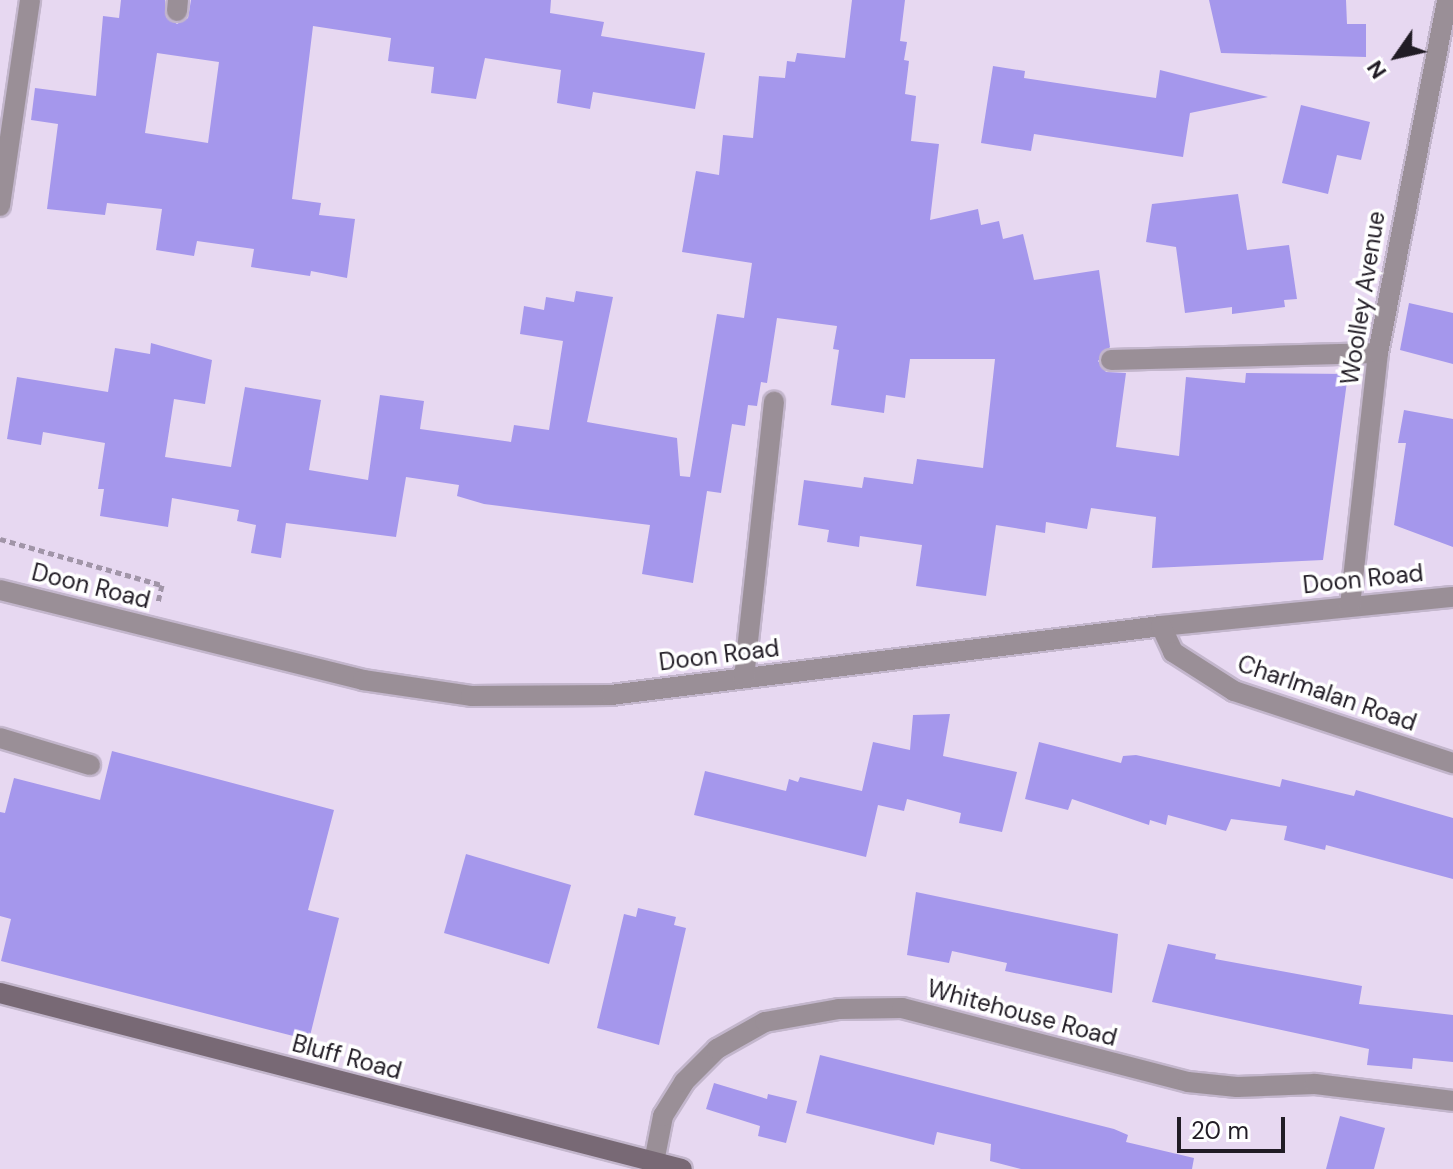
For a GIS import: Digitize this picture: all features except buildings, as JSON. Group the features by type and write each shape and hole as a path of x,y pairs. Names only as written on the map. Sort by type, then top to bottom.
{"main road":[{"name":"Bluff Road","path":"0,993 682,1169"}],"street":[{"path":"0,206 9,78 30,0"},
{"name":"Woolley Avenue","path":"1350,606 1378,353 1447,0"},
{"path":"1111,360 1378,353"},
{"path":"744,678 774,402"},
{"name":"Doon Road","path":"0,590 363,680 471,696 611,695 1161,626 1453,597"},
{"name":"Charlmalan Road","path":"1161,626 1173,652 1234,691 1453,763"},
{"path":"0,738 90,765"},
{"name":"Whitehouse Road","path":"654,1162 663,1116 684,1082 717,1049 765,1022 839,1009 902,1008 1188,1082 1237,1087 1315,1084 1453,1101"}],"path":[{"path":"0,539 162,585 153,628"}]}
